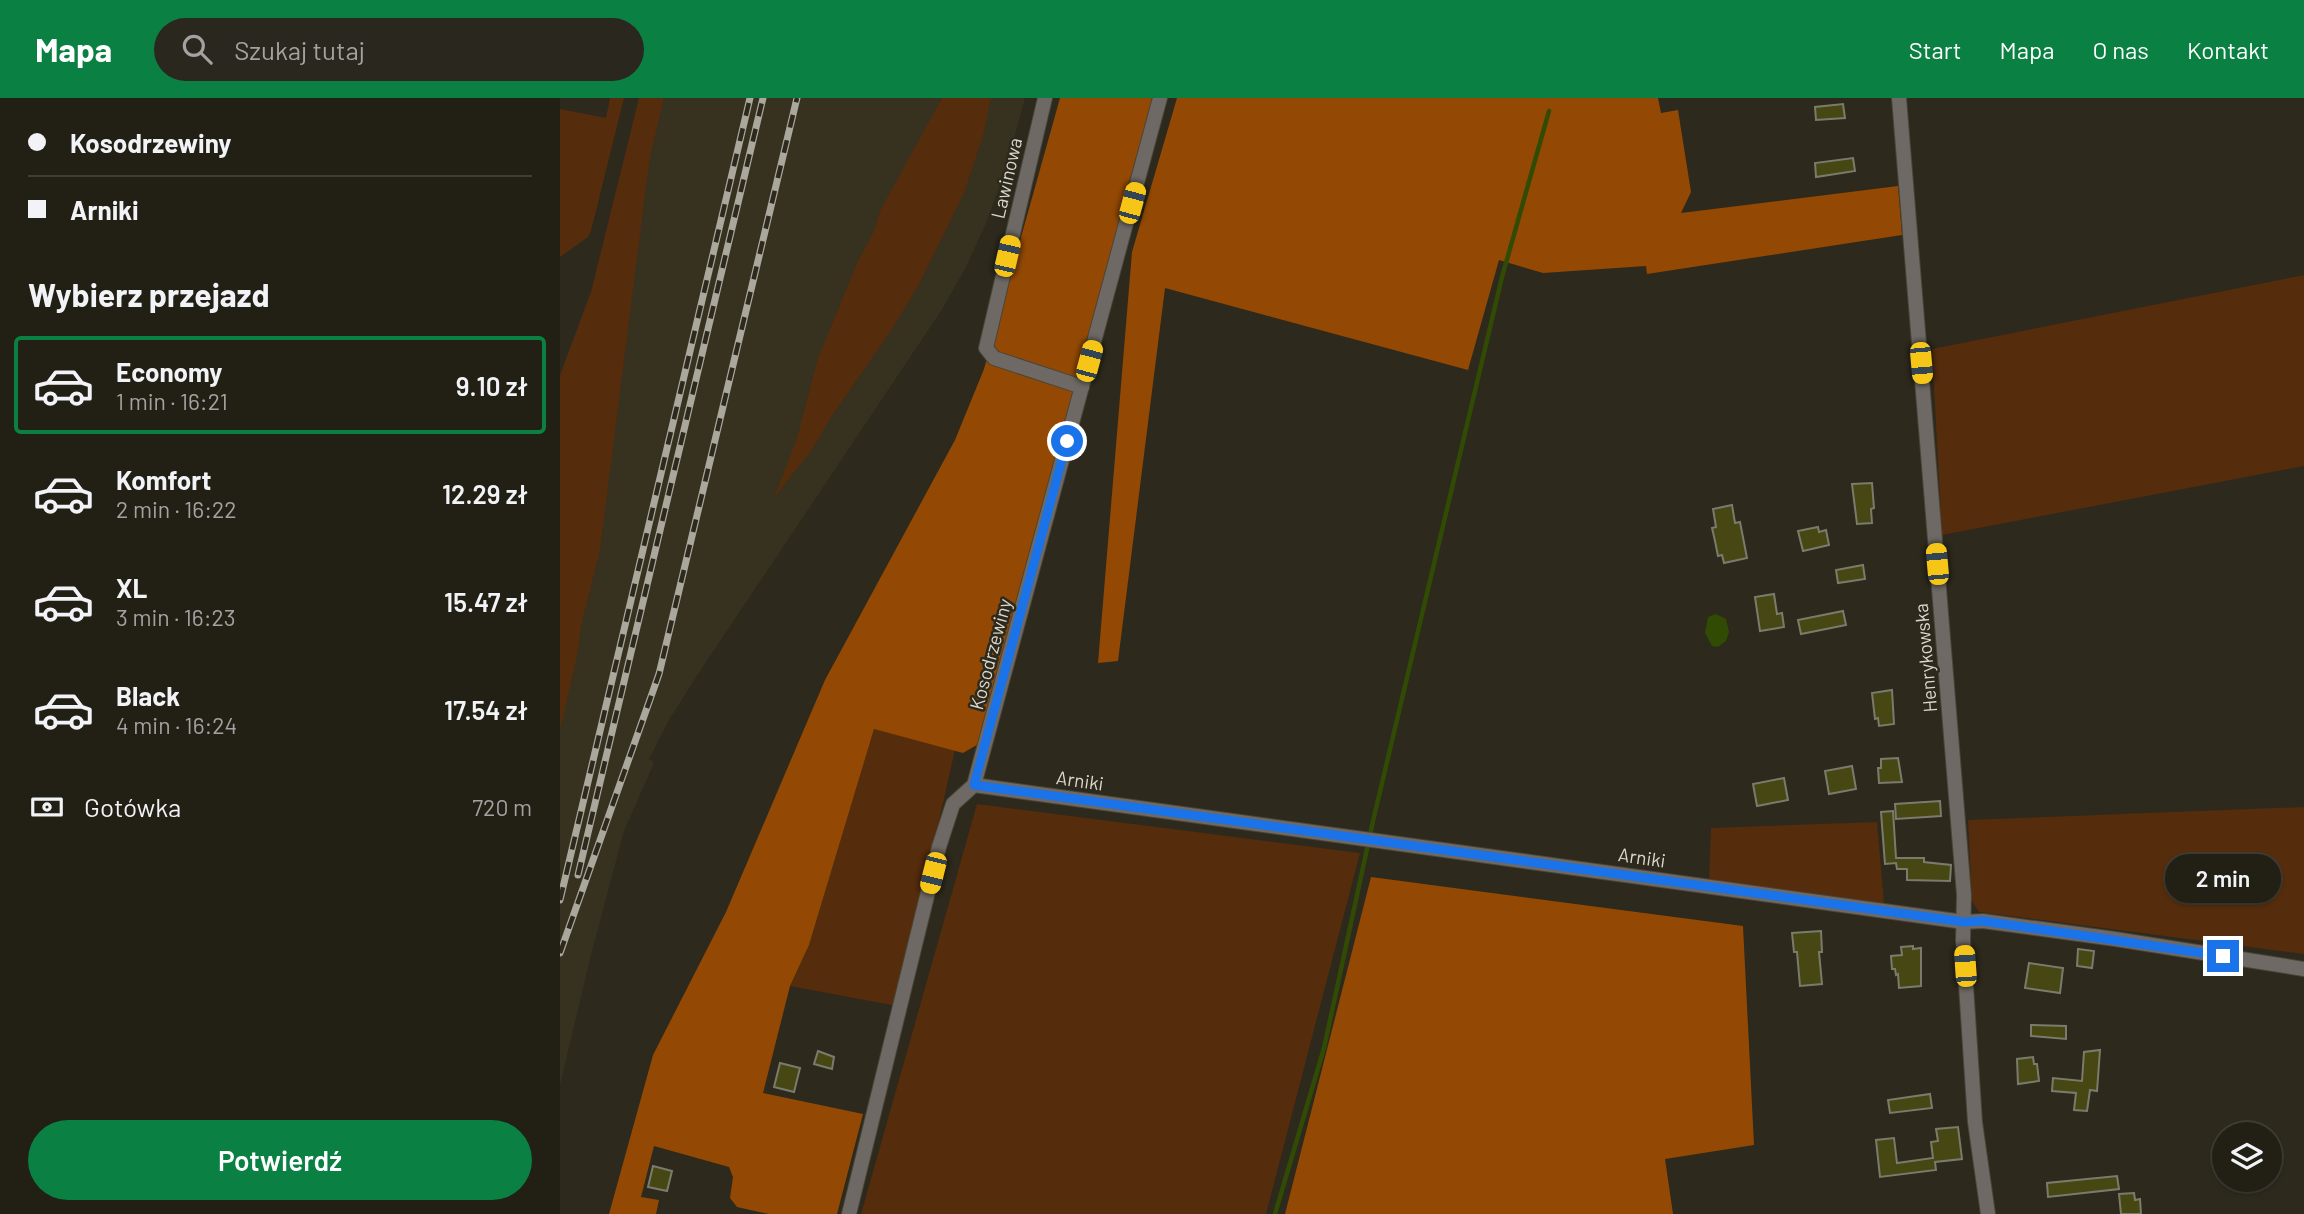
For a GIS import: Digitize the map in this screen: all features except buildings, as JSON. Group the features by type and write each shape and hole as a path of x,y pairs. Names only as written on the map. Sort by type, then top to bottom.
{"street":[{"name":"Lawinowa","path":"1045,98 986,348 994,358 1082,387"},
{"name":"Kosodrzewiny","path":"849,1214 939,847 953,804 974,785 1160,98"},
{"name":"Henrykowska","path":"1899,98 1964,922 1975,1122 1988,1214"},
{"name":"Arniki","path":"974,785 1964,922 1983,921 2115,939 2304,968"}],"shaded area":[{"path":"610,98 624,98 591,231 588,237 560,257 560,109 606,118"},
{"path":"639,98 664,98 650,157 600,550 560,730 560,375 591,292"},
{"path":"659,98 1025,98 1005,172 986,223 943,308 698,674 669,720 649,759 654,763 624,831 560,1085 560,719 595,556 634,242"},
{"path":"942,98 991,98 983,136 964,193 918,286 892,329 831,417 813,448 774,498 797,438 818,358 857,263 874,231 881,209"},
{"path":"1060,98 1160,98 987,739 963,753 874,729 809,945 790,986 763,1093 863,1114 837,1214 769,1214 737,1207 730,1198 733,1177 729,1167 654,1146 641,1197 659,1200 656,1214 609,1214 653,1055 726,912 825,680 955,440 984,369"},
{"path":"1177,98 1658,98 1661,113 1678,110 1691,192 1681,213 1898,186 1902,235 1647,274 1646,266 1543,273 1499,260 1468,370 1165,288 1118,661 1098,663 1132,252"},
{"path":"2304,275 2304,466 1942,535 1932,349"},
{"path":"1716,614 1726,619 1729,632 1726,641 1718,647 1712,646 1705,633 1708,617"},
{"path":"874,729 955,750 897,1006 790,986 809,945"},
{"path":"977,804 1360,853 1266,1214 861,1214"},
{"path":"2304,807 2304,954 1979,912 1972,901 1968,820"},
{"path":"1877,822 1884,903 1709,881 1711,828"},
{"path":"1371,877 1743,926 1754,1145 1665,1159 1673,1214 1285,1214"}],"waterway":[{"path":"1275,1214 1324,1048 1373,821 1502,277 1549,111"}],"railway":[{"path":"560,900 750,98"},
{"path":"578,875 763,98"},
{"path":"560,953 659,674 797,98"}],"route":[{"path":"1067,441 974,785 1964,922 1983,921 2115,939 2223,956"}]}
